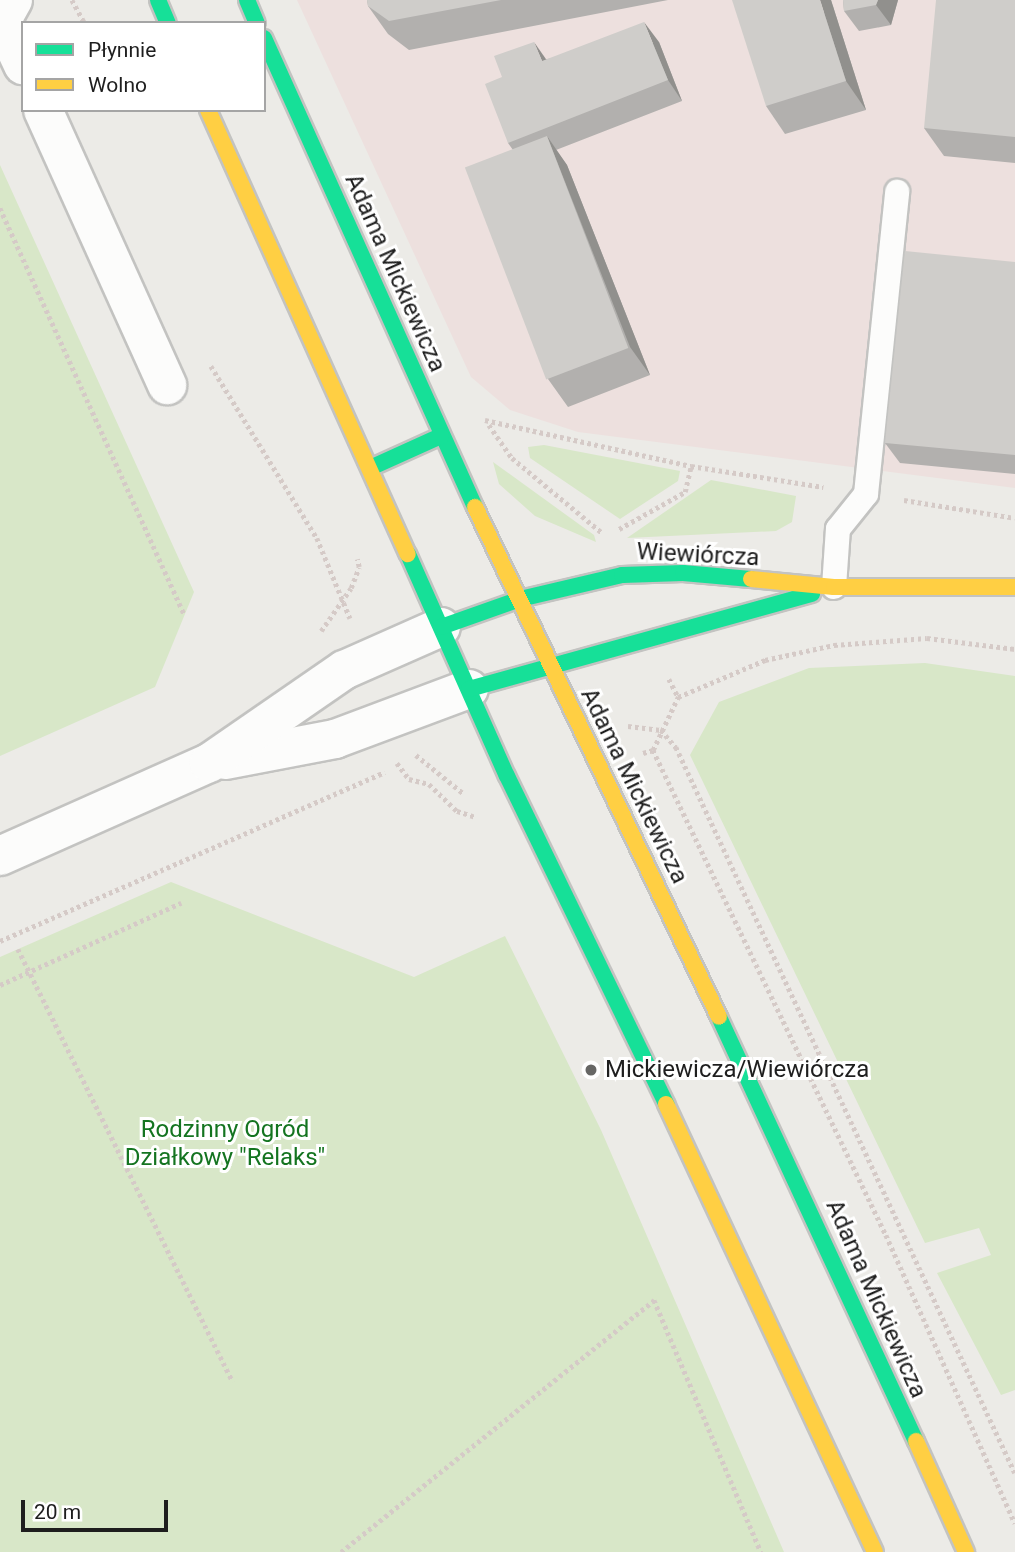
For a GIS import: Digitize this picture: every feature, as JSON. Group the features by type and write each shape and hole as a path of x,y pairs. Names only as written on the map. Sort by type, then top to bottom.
{"street":[{"path":"13,0 2,20 21,61"},
{"path":"158,0 167,21"},
{"path":"247,0 256,21"},
{"name":"Adama Mickiewicza","path":"266,42 441,436 821,1230 966,1552"},
{"path":"44,112 167,384"},
{"path":"209,112 468,689 875,1552"},
{"path":"370,468 441,436"},
{"name":"Wiewiórcza","path":"441,626 520,599 622,575 683,573 834,587 937,584 1015,587"},
{"name":"Wiewiórcza","path":"468,689 834,587"},
{"path":"0,856 209,763 369,657 441,626"},
{"path":"209,763 335,739 468,689"}],"lane":[{"path":"834,587 838,529 866,494 897,192"}],"path":[{"path":"72,0 84,21"},
{"path":"0,208 185,615"},
{"path":"209,361 317,538 369,657"},
{"path":"478,410 512,457 606,536 685,492 691,466"},
{"path":"485,420 691,466 1015,518"},
{"path":"653,750 678,697 765,660 834,645 927,638 1015,649"},
{"path":"648,641 678,697"},
{"path":"0,941 418,758 397,716"},
{"path":"0,985 181,903"},
{"path":"18,949 233,1382"},
{"path":"341,1552 654,1300 761,1552"}],"shaded area":[{"path":"297,0 1015,0 1015,488 578,432 510,410 471,377"}],"green space":[{"path":"0,165 194,592 155,687 0,756"},
{"path":"544,445 680,471 678,481 620,519 530,458 528,447"},
{"path":"493,462 594,535 596,542 535,516 499,484"},
{"path":"711,480 796,496 792,522 776,531 627,538"},
{"path":"925,663 1015,676 1015,1390 1001,1395 937,1273 991,1255 979,1228 925,1243 690,755 719,702 809,668"},
{"name":"Rodzinny Ogród Działkowy \"Relaks\"","path":"171,882 414,977 505,936 601,1130 784,1552 0,1552 0,957"}],"building":[{"path":"367,0 501,0 389,21 368,6"},
{"path":"732,0 820,0 846,81 766,106"},
{"path":"843,0 878,0 876,5 844,11"},
{"path":"936,0 1015,0 1015,137 924,128"},
{"path":"644,22 668,80 508,143 485,84 502,77 494,56 534,42 542,61"},
{"path":"547,136 628,348 546,379 465,168"},
{"path":"905,251 1015,262 1015,455 885,443"}],"traffic: fast":[{"path":"158,0 167,21"},
{"path":"247,0 256,21"},
{"path":"266,42 475,507"},
{"path":"370,468 441,436"},
{"path":"408,554 507,776 666,1104"},
{"path":"441,627 520,599 622,575 683,573 751,579"},
{"path":"469,689 812,594"},
{"path":"719,1017 916,1441"}],"traffic: slow":[{"path":"209,112 408,554"},
{"path":"475,507 719,1017"},
{"path":"751,579 834,587 1015,587"},
{"path":"666,1104 875,1552"},
{"path":"916,1441 966,1552"}],"place":[{"name":"Mickiewicza/Wiewiórcza","path":"591,1070"}]}
